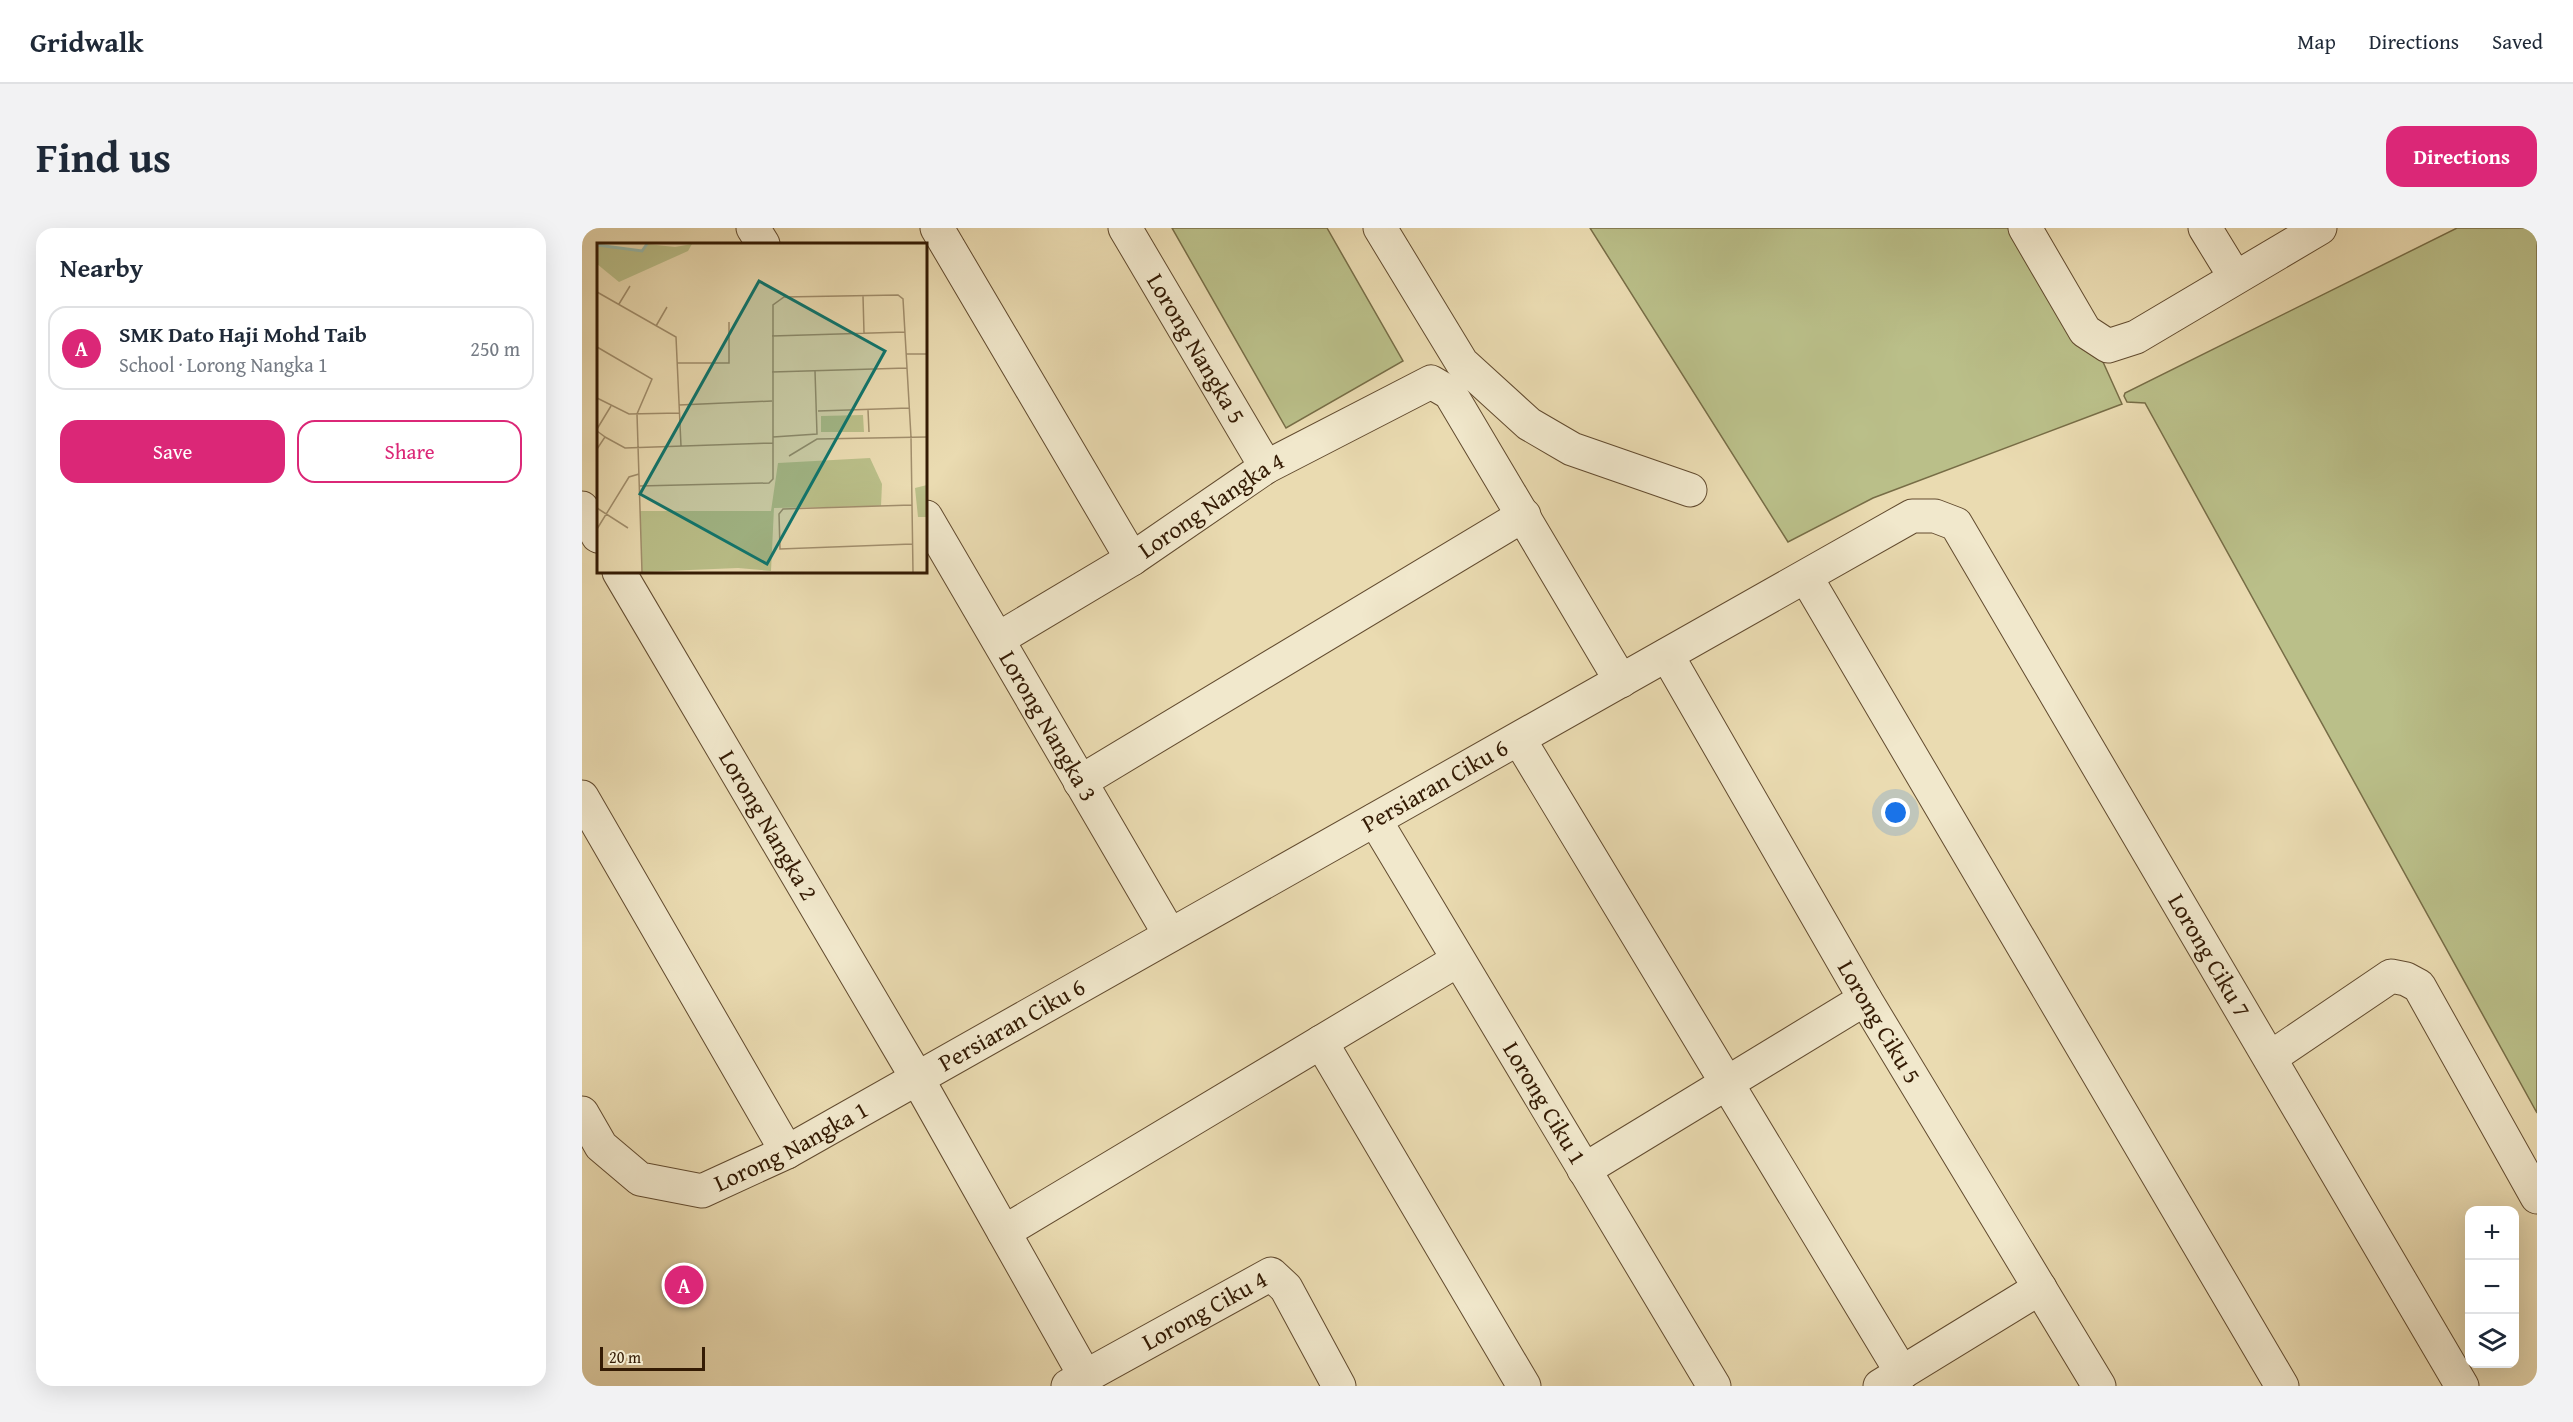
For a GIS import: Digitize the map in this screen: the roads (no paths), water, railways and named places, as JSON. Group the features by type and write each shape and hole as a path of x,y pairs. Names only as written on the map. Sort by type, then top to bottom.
{"street":[{"path":"753,228 762,243"},
{"path":"937,228 1132,559"},
{"name":"Lorong Nangka 5","path":"1125,228 1266,467"},
{"path":"1380,228 1462,363 1529,424 1572,449 1690,490"},
{"path":"2025,228 2085,331 2108,346 2136,337 2320,228"},
{"path":"2205,228 2235,277"},
{"name":"Lorong Nangka 4","path":"998,639 1132,559 1266,467 1431,382 1450,393 1524,515"},
{"path":"582,508 597,534"},
{"path":"1080,782 1524,515 1621,681"},
{"name":"Persiaran Ciku 6","path":"917,1078 1912,516 1935,516 1956,524"},
{"name":"Lorong Nangka 3","path":"927,519 1170,935"},
{"name":"Lorong Ciku 7","path":"1956,524 2462,1386"},
{"name":"Lorong Nangka 2","path":"620,573 917,1078 1004,1232 1077,1381"},
{"path":"1806,577 2282,1386"},
{"name":"Lorong Ciku 5","path":"1667,655 1865,999 2099,1386"},
{"path":"1519,739 1727,1083 1891,1379 2040,1288"},
{"path":"582,797 787,1152"},
{"name":"Lorong Ciku 1","path":"1375,820 1714,1386"},
{"path":"1004,1232 1458,960"},
{"path":"2270,1058 2391,976 2406,979 2419,986 2537,1197"},
{"path":"1584,1170 1865,999"},
{"path":"1321,1042 1524,1386"},
{"name":"Lorong Nangka 1","path":"582,1113 601,1146 640,1179 702,1191 787,1152 917,1078"},
{"name":"Lorong Ciku 4","path":"1077,1381 1271,1274 1286,1288 1339,1386"}],"place":[{"name":"SMK Dato Haji Mohd Taib","path":"684,1285"}]}
